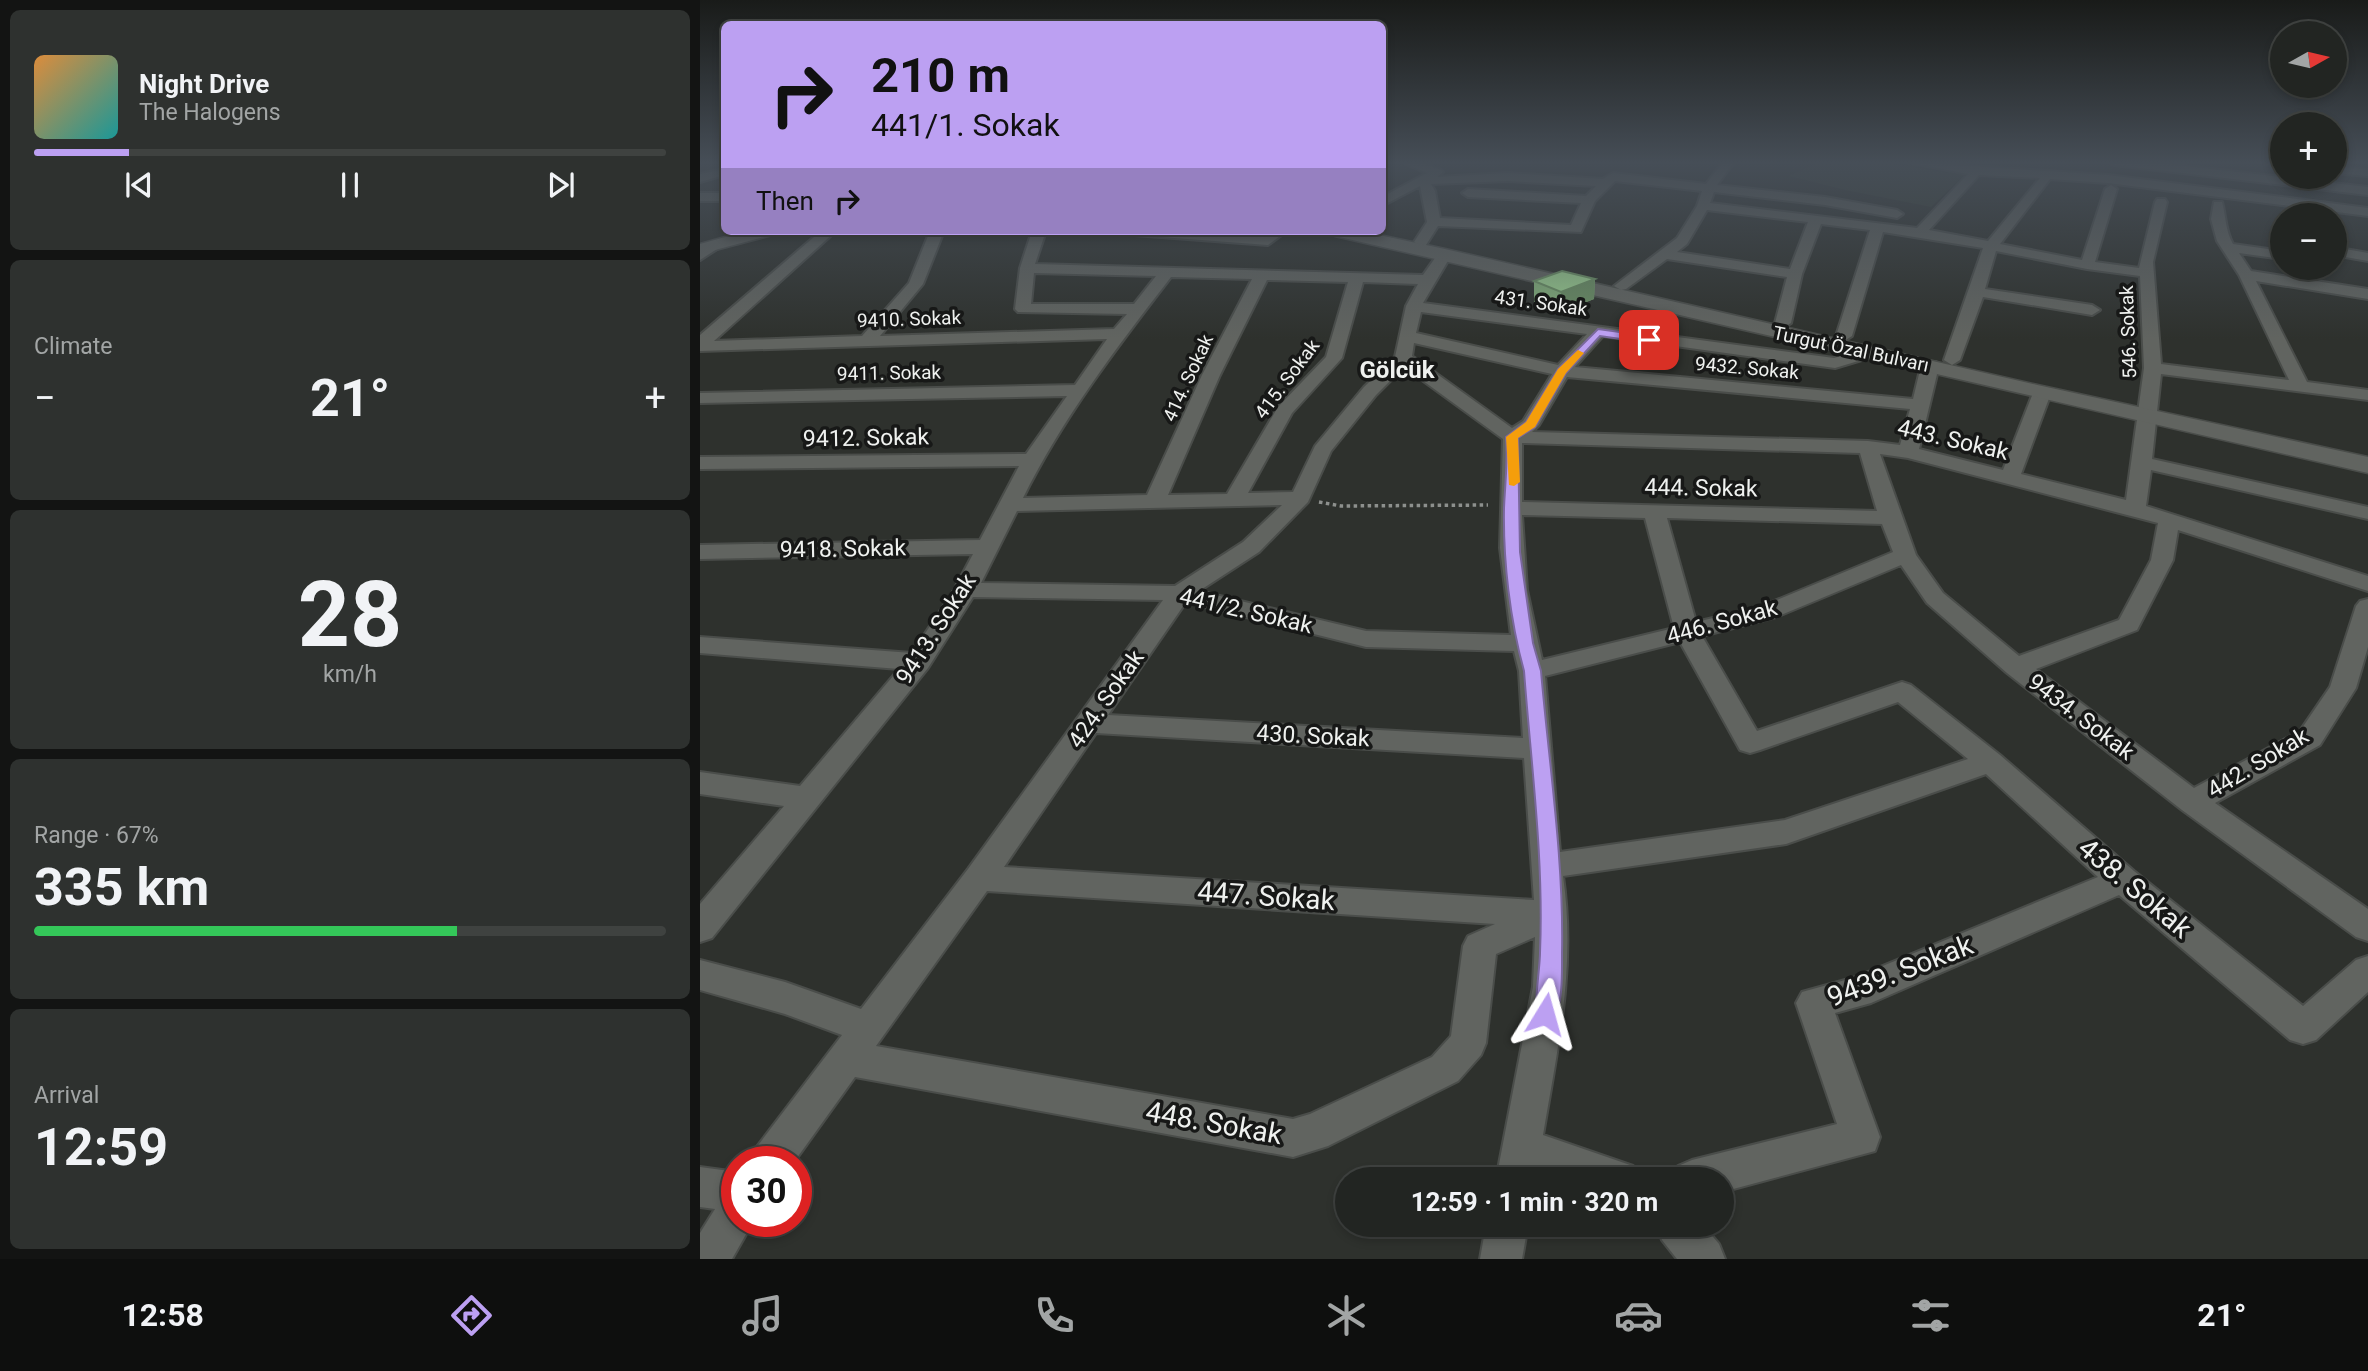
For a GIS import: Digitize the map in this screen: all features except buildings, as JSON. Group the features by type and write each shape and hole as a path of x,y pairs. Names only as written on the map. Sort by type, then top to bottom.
{"street":[{"path":"1421,242 1434,222 1576,229 1580,221"},
{"path":"1621,286 1682,240 1694,221"},
{"path":"1783,323 1795,274 1815,221"},
{"path":"1830,221 1878,227 1919,222"},
{"path":"1913,221 1990,247 2147,273"},
{"path":"1952,360 1990,247 2012,221"},
{"path":"2087,265 2101,221"},
{"name":"546. Sokak","path":"2135,509 2153,369 2146,262 2156,221"},
{"path":"2218,221 2229,248 2246,275 2301,387"},
{"path":"2347,222 2368,224"},
{"path":"1844,336 1878,227"},
{"name":"Turgut Özal Bulvarı","path":"1386,234 1952,360 2368,465"},
{"path":"704,251 754,235"},
{"path":"700,345 824,235"},
{"path":"867,341 916,284 935,235"},
{"path":"1038,235 1027,268 1023,309 1138,309"},
{"path":"1188,235 1268,241 1275,235"},
{"name":"Turgut Özal Bulvarı","path":"1354,235 2042,393 2149,411 2368,455"},
{"path":"2229,248 2270,253"},
{"path":"2347,253 2368,257"},
{"path":"1445,254 1414,306 1405,347 1512,437 1513,552 1524,643 1532,671 1552,914 1550,987 1519,1163 1543,1167"},
{"path":"1665,254 1795,274"},
{"path":"1027,268 1357,276 1427,281"},
{"name":"9413. Sokak","path":"700,928 919,663 966,590 1032,460 1119,334 1166,273"},
{"name":"414. Sokak","path":"1154,501 1211,375 1262,274"},
{"path":"2246,275 2368,294"},
{"name":"415. Sokak","path":"1234,500 1284,411 1334,358 1357,276"},
{"path":"2327,280 2329,286"},
{"path":"1977,292 2092,310"},
{"name":"431. Sokak","path":"1414,306 1835,363 1869,352"},
{"path":"1512,437 1530,425 1562,371 1598,332"},
{"name":"9410. Sokak","path":"700,345 1119,334"},
{"name":"9432. Sokak","path":"1405,347 1562,371 1920,405"},
{"name":"424. Sokak","path":"782,1146 979,878 1180,593 1251,547 1301,498 1322,450 1405,347"},
{"path":"1908,452 1930,366"},
{"path":"2153,369 2368,394"},
{"name":"9411. Sokak","path":"700,398 1080,390"},
{"path":"2010,478 2042,393"},
{"name":"443. Sokak","path":"1512,437 1868,447 1908,452 2135,509 2368,584"},
{"name":"9434. Sokak","path":"1868,447 1890,519 1905,555 1935,598 2016,667 2192,802 2368,927"},
{"name":"9412. Sokak","path":"700,463 1032,460"},
{"path":"2141,461 2368,513"},
{"path":"1010,505 1301,498"},
{"name":"444. Sokak","path":"1511,508 1890,519"},
{"path":"1655,514 1687,632"},
{"path":"2016,667 2128,625 2162,560 2169,522"},
{"name":"9418. Sokak","path":"700,552 986,547"},
{"name":"446. Sokak","path":"1532,671 1768,612 1905,555"},
{"name":"441/2. Sokak","path":"966,590 1180,593 1366,639 1524,643"},
{"name":"442. Sokak","path":"2192,802 2309,738 2343,688 2368,606"},
{"name":"438. Sokak","path":"1687,632 1750,743 1902,691 1990,762 2123,880 2303,1028 2368,971"},
{"path":"700,645 919,663"},
{"name":"430. Sokak","path":"1089,723 1537,749"},
{"path":"1546,866 1786,832 1990,762"},
{"path":"700,783 808,798"},
{"name":"447. Sokak","path":"979,878 1552,914"},
{"name":"9439. Sokak","path":"1734,1170 1861,1138 1814,1003 1859,992 2123,880"},
{"name":"448. Sokak","path":"845,1058 1293,1138 1314,1132 1445,1069 1468,1043 1480,946 1552,914"},
{"path":"700,975 785,998 868,1028"},
{"path":"700,1187 721,1190"},
{"path":"708,1259 721,1237"},
{"path":"1500,1259 1505,1237"},
{"path":"1687,1237 1704,1259"}],"path":[{"path":"1301,498 1341,506 1475,504 1511,508"}],"slow traffic":[{"path":"1514,482 1512,437 1530,425 1562,371 1578,353"}],"district":[{"name":"Gölcük","path":"1397,370"}],"route":[{"path":"1545,1014 1550,987 1552,914 1542,819 1532,671 1524,643 1513,552 1512,437 1530,425 1562,371 1598,332 1649,340"}]}
